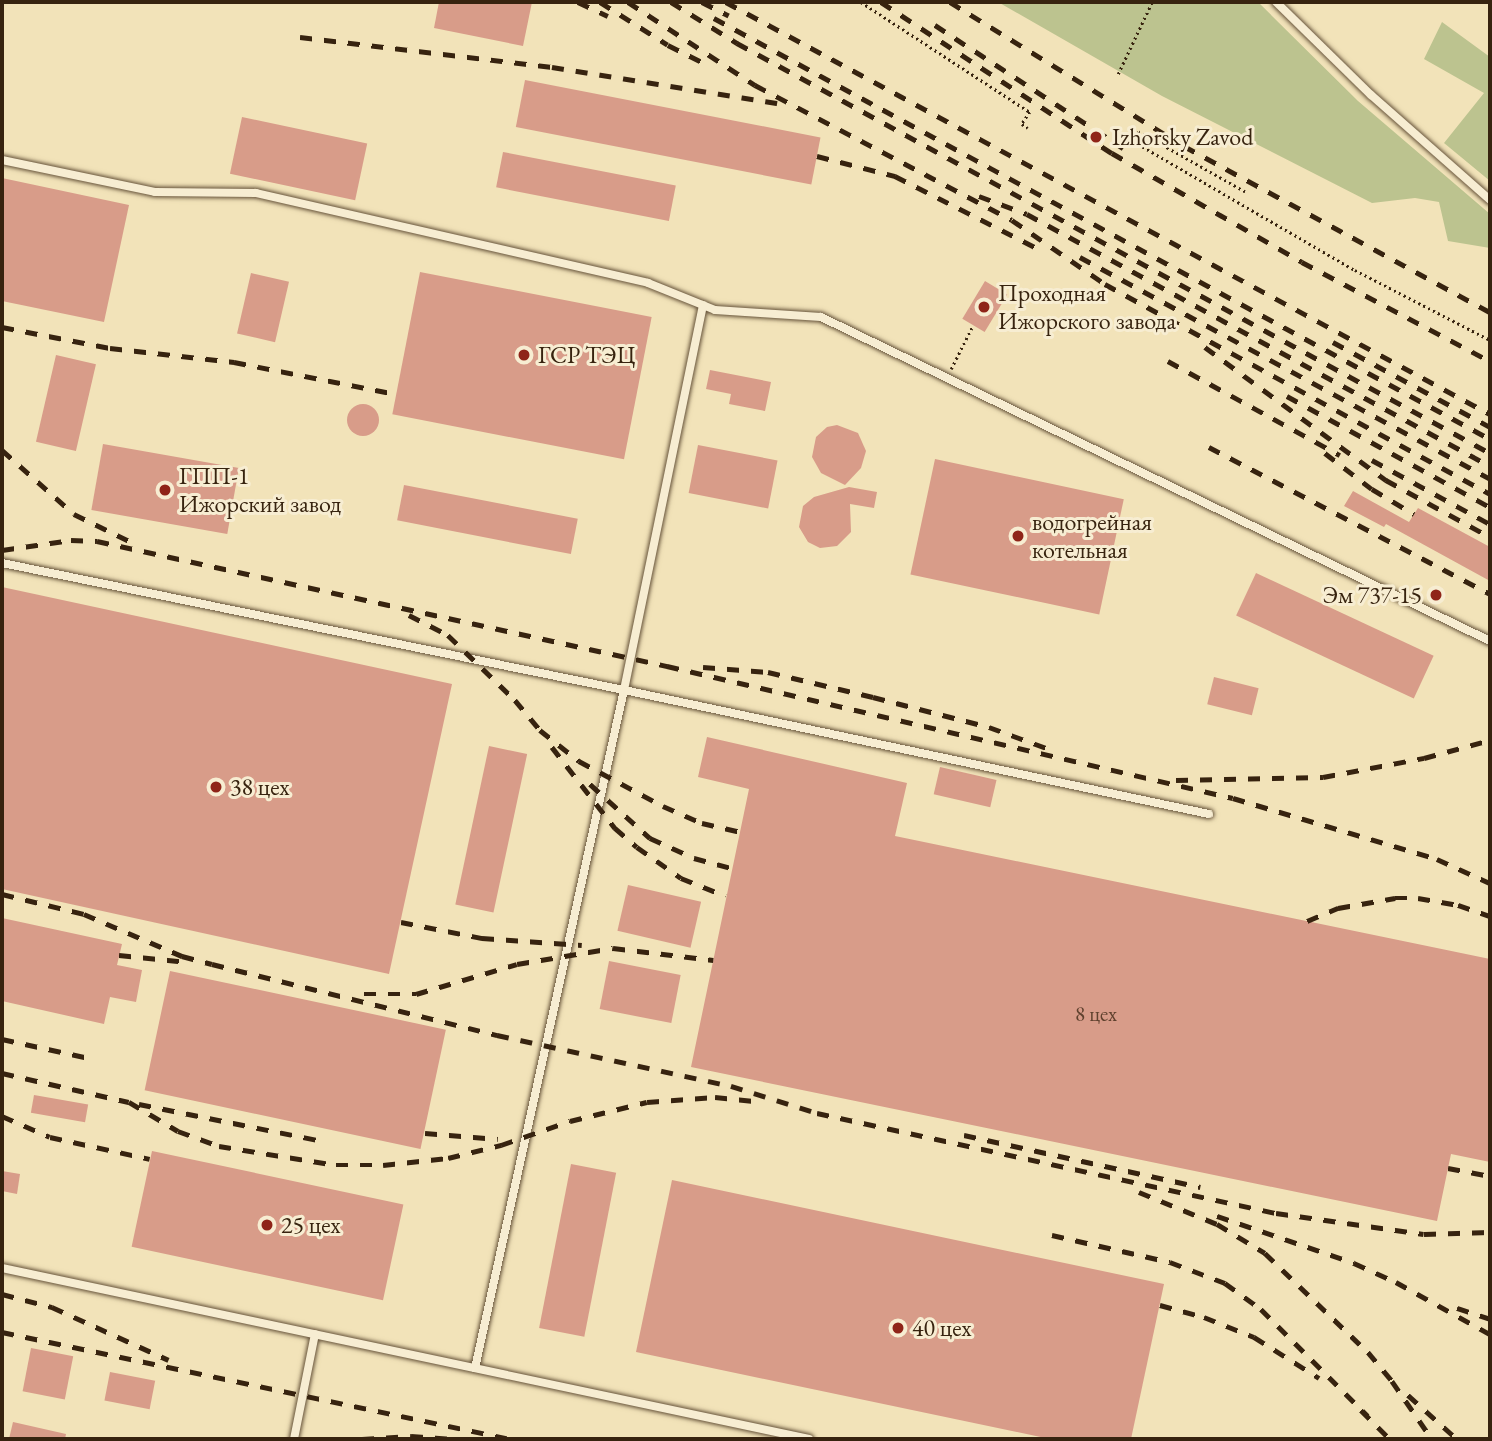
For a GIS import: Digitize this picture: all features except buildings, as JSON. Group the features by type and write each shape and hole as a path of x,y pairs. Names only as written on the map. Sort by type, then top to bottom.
{"lane":[{"path":"1276,2 1371,95 1490,200"},
{"path":"2,160 155,192 256,193 648,283 715,310 821,317 1490,641"},
{"path":"475,1368 624,690 703,305"},
{"path":"2,563 624,690 1209,814"},
{"path":"2,1268 809,1439"},
{"path":"294,1439 315,1334"}],"path":[{"path":"861,2 1030,112 1022,124 1028,128"},
{"path":"1118,74 1153,2"},
{"path":"1130,129 1245,192"},
{"path":"1138,133 1133,141 1173,165 1355,270 1490,340"},
{"path":"946,377 973,325"}],"green space":[{"path":"998,2 1258,2 1358,101 1490,214 1490,248 1448,241 1439,202 1415,198 1372,203 1162,96"},
{"path":"1442,22 1490,57 1490,181 1444,143 1484,93 1424,59"}],"railway":[{"path":"578,2 608,16"},
{"path":"600,2 668,45 710,66"},
{"path":"628,2 755,85 1012,220 1105,284 1490,494"},
{"path":"671,2 737,43 1490,453"},
{"path":"702,2 729,16"},
{"path":"726,2 1490,414"},
{"path":"881,2 1112,153 1302,262 1490,361"},
{"path":"950,2 1184,146 1490,312"},
{"path":"714,18 1490,439"},
{"path":"935,25 1123,148"},
{"path":"300,37 552,67 778,103"},
{"path":"817,156 895,176 1037,248"},
{"path":"979,196 1027,214 1490,466"},
{"path":"1080,257 1490,479"},
{"path":"2,327 110,348 234,362 396,394"},
{"path":"1333,342 1490,427"},
{"path":"1205,347 1386,480 1490,537"},
{"path":"1168,361 1340,455"},
{"path":"1287,396 1490,507"},
{"path":"1209,447 1490,594"},
{"path":"2,450 74,514 129,541"},
{"path":"1325,453 1372,489 1414,514"},
{"path":"1372,460 1490,524"},
{"path":"2,550 71,540 97,541 667,666 1233,798 1437,859 1490,883"},
{"path":"409,615 448,635 515,700 540,730 579,761 663,806 702,823 740,832"},
{"path":"703,667 768,672 989,727 1052,750"},
{"path":"1176,780 1323,777 1424,758 1490,740"},
{"path":"552,747 615,828 637,847 681,878 726,896"},
{"path":"590,784 650,838 694,858 732,868"},
{"path":"2,894 84,914 182,956 497,1035 731,1086 817,1113 1276,1213 1424,1234 1490,1232"},
{"path":"1307,921 1338,908 1395,898 1418,898 1458,905 1490,916"},
{"path":"401,922 482,938 582,945"},
{"path":"364,994 416,994 517,964 613,948 713,960"},
{"path":"119,955 188,962"},
{"path":"2,1039 89,1058"},
{"path":"2,1073 129,1102 178,1131 219,1146 336,1165 383,1165 448,1158 501,1145 570,1121 647,1102 715,1097 754,1101"},
{"path":"139,1104 323,1141"},
{"path":"2,1116 50,1137 150,1159"},
{"path":"425,1133 498,1139"},
{"path":"964,1135 1200,1187"},
{"path":"1448,1168 1490,1176"},
{"path":"1139,1192 1217,1224 1265,1253 1368,1352 1392,1381 1432,1439"},
{"path":"1217,1216 1354,1263 1396,1282 1490,1334"},
{"path":"1052,1235 1170,1262 1225,1283 1261,1309 1368,1416"},
{"path":"2,1294 52,1307 169,1360"},
{"path":"1160,1305 1204,1317 1254,1337 1319,1378"},
{"path":"1457,1308 1490,1319"},
{"path":"2,1332 510,1439"},
{"path":"1408,1395 1457,1439"},
{"path":"1361,1410 1390,1439"},
{"path":"362,1439 411,1436 450,1439"}],"place":[{"name":"Izhorsky Zavod","path":"1096,137"},
{"name":"Проходная Ижорского завода","path":"984,307"},
{"name":"ГСР ТЭЦ","path":"524,355"},
{"name":"ГПП-1 Ижорский завод","path":"165,490"},
{"name":"водогрейная котельная","path":"1018,536"},
{"name":"Эм 737-15","path":"1436,595"},
{"name":"38 цех","path":"216,787"},
{"name":"25 цех","path":"267,1225"},
{"name":"40 цех","path":"898,1328"}]}
